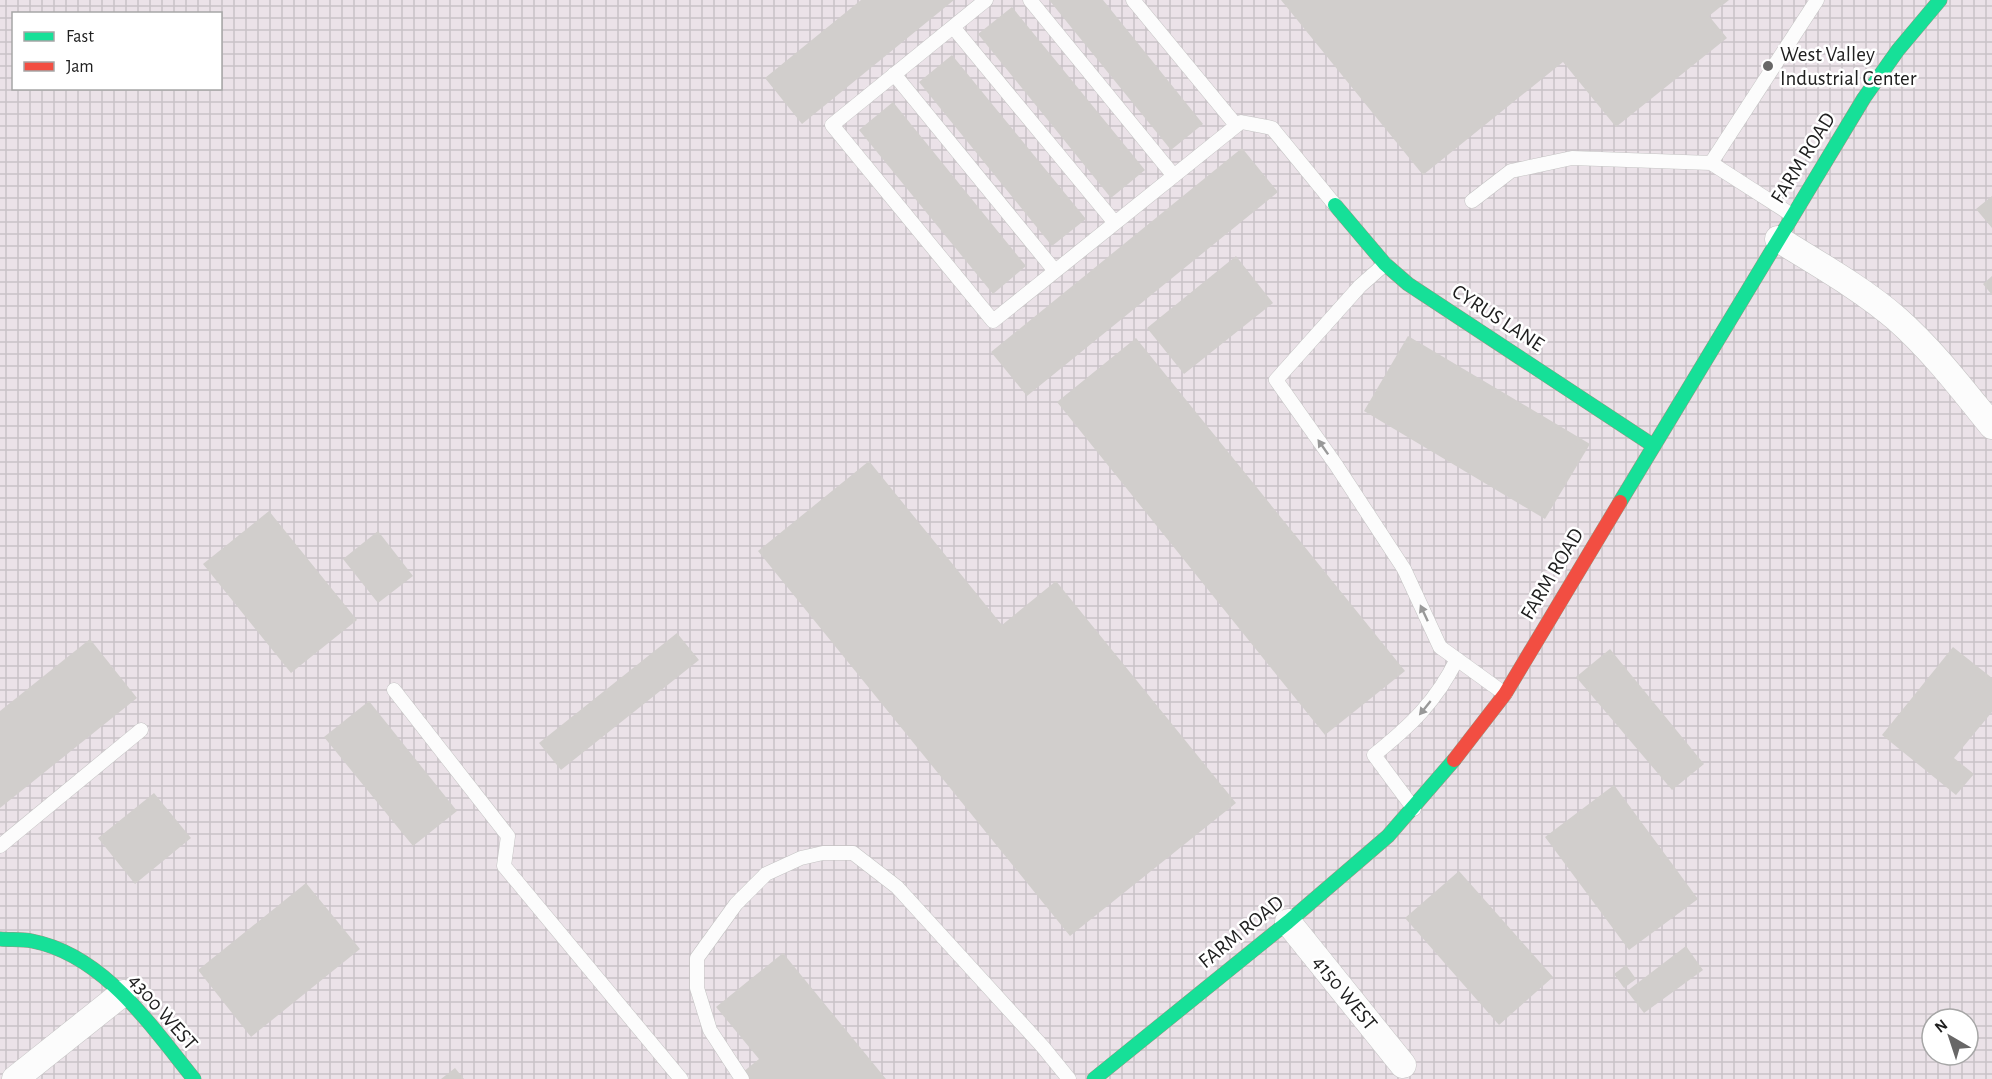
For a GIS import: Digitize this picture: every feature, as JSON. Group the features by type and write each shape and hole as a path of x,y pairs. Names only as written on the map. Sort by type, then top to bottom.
{"street":[{"name":"FARM ROAD","path":"1094,1079 1360,861 1414,809 1472,739 1505,694 1864,98 1898,50 1940,0"},
{"name":"CYRUS LANE","path":"1335,205 1385,264 1408,284 1654,446"},
{"path":"1778,239 1852,285 1895,318 1935,357 1992,426"},
{"name":"4150 WEST","path":"1288,922 1403,1065"},
{"name":"4300 WEST","path":"0,939 16,938 76,956 123,993 194,1079"},
{"path":"15,1079 123,993"}],"lane":[{"path":"986,0 832,125 993,321 1241,122 1272,128 1335,205"},
{"path":"1030,0 1174,176"},
{"path":"1133,0 1236,126"},
{"path":"1711,164 1817,0"},
{"path":"953,27 1115,223"},
{"path":"894,75 1055,271"},
{"path":"1472,201 1511,171 1572,158 1711,164 1792,215"},
{"path":"1385,264 1360,286 1276,380 1336,465 1404,569 1440,646 1505,694"},
{"path":"1414,809 1374,755 1413,723 1444,685 1457,659"},
{"path":"394,690 508,836 504,866 681,1079"},
{"path":"0,846 141,730"},
{"path":"742,1079 710,1030 697,988 697,958 736,904 766,874 801,858 823,853 853,853 897,887 1043,1047 1069,1079"}],"shaded area":[{"path":"0,0 1992,0 1992,1079 0,1079"}],"building":[{"path":"861,0 954,0 802,124 765,78"},
{"path":"1049,0 1103,0 1203,124 1171,150"},
{"path":"1281,0 1729,0 1709,16 1727,38 1616,127 1563,62 1423,175"},
{"path":"1012,7 1145,170 1111,198 978,34"},
{"path":"952,55 1086,219 1052,246 919,82"},
{"path":"893,102 1026,266 993,294 859,130"},
{"path":"1242,148 1278,192 1027,396 991,352"},
{"path":"1992,196 1992,228 1976,209"},
{"path":"1236,256 1273,303 1184,374 1147,328"},
{"path":"1992,276 1992,295 1983,284"},
{"path":"1408,336 1590,444 1545,519 1364,411"},
{"path":"1136,338 1405,671 1325,735 1057,402"},
{"path":"869,461 1002,625 1056,581 1236,803 1070,936 758,551"},
{"path":"269,511 357,620 291,673 203,564"},
{"path":"378,531 413,576 378,603 343,559"},
{"path":"677,633 699,660 561,770 539,743"},
{"path":"90,639 137,698 0,808 0,711"},
{"path":"1953,647 1992,678 1992,712 1954,758 1974,774 1956,795 1882,735"},
{"path":"1610,649 1704,764 1672,790 1576,677"},
{"path":"369,701 457,811 413,846 324,737"},
{"path":"1614,785 1698,899 1629,950 1545,837"},
{"path":"154,793 191,838 135,884 98,838"},
{"path":"1459,871 1553,977 1499,1025 1405,918"},
{"path":"306,883 360,949 251,1037 198,970"},
{"path":"1686,946 1703,970 1644,1013 1627,991"},
{"path":"783,953 886,1079 749,1079 743,1072 759,1059 716,1007"},
{"path":"1626,965 1636,979 1624,988 1614,974"},
{"path":"455,1068 464,1079 441,1079"}],"traffic: fast":[{"path":"1620,502 1864,98 1898,50 1940,0"},
{"path":"1335,205 1385,264 1408,284 1654,446"},
{"path":"1094,1079 1288,922 1388,836 1454,760"},
{"path":"0,939 32,941 58,949 82,961 124,995 194,1079"}],"traffic: jam":[{"path":"1454,760 1505,694 1620,502"}],"place":[{"name":"West Valley Industrial Center","path":"1768,66"}]}
